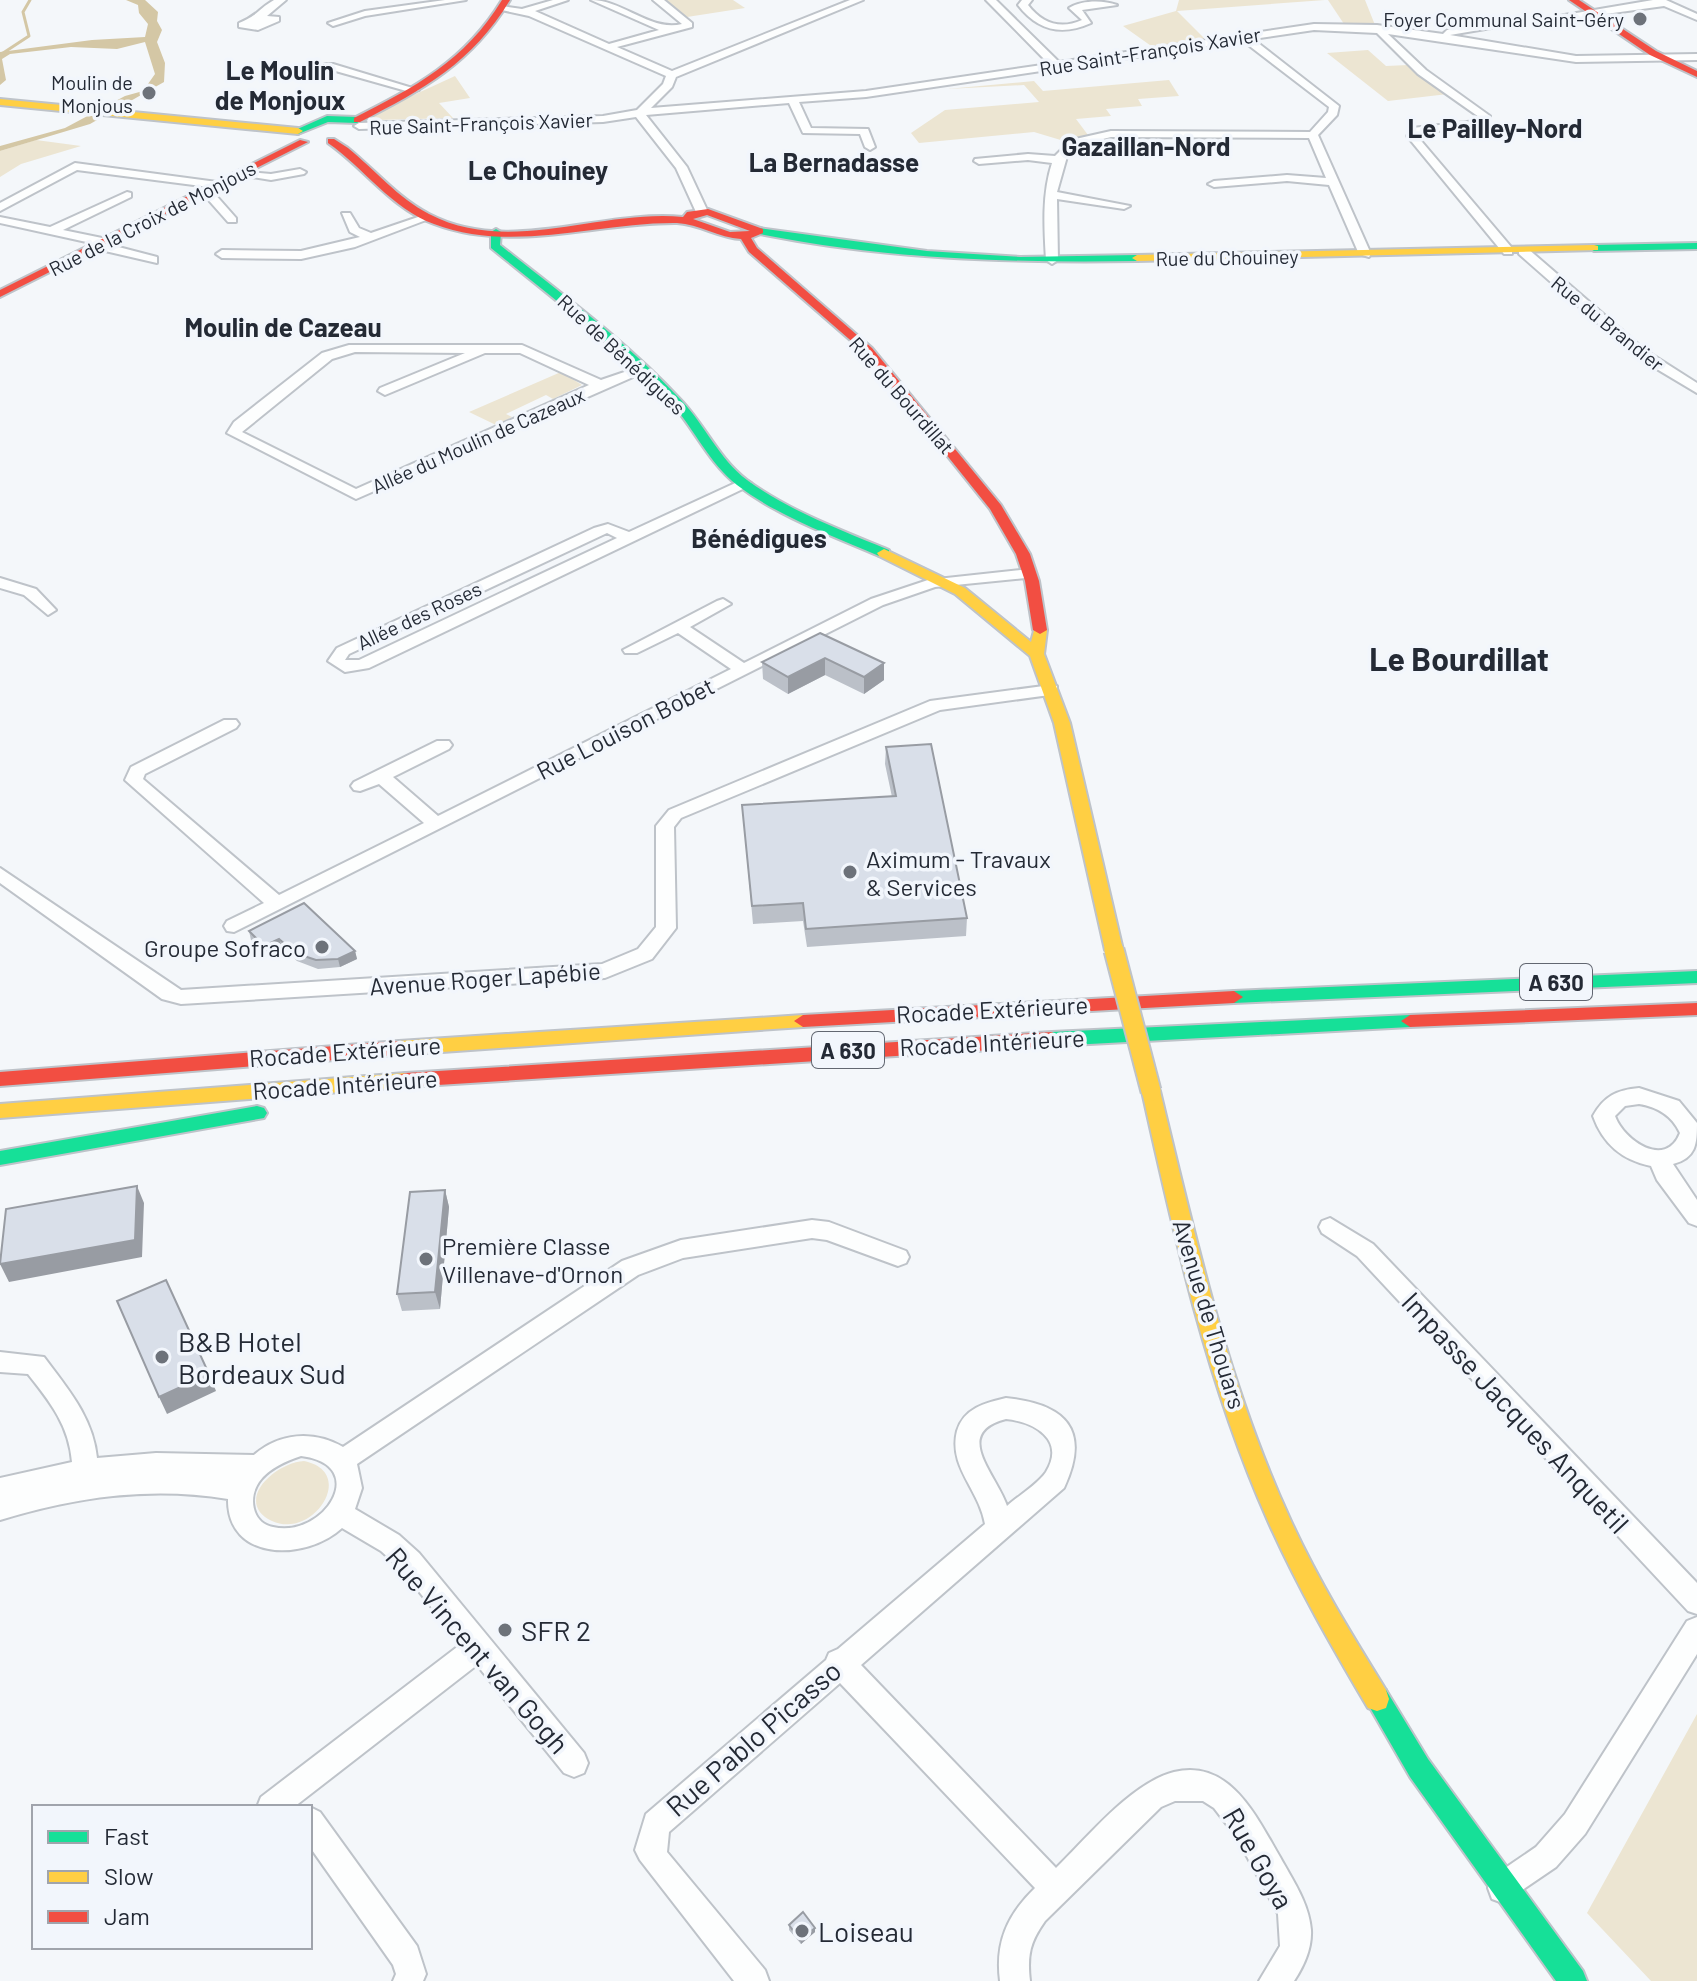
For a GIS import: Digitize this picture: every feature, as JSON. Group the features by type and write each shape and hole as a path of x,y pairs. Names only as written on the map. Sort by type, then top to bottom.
{"main road":[{"path":"1573,0 1693,60"},
{"path":"331,141 410,89 443,72 490,31 504,5"},
{"path":"1593,8 1663,59 1697,74"},
{"path":"334,118 410,89"},
{"path":"0,101 331,141 360,159 428,217 458,228 496,232 694,216"},
{"path":"334,118 358,123"},
{"name":"Rue de la Croix de Monjous","path":"0,294 239,174 334,118"},
{"name":"Rue du Chouiney","path":"694,216 752,235 947,256 1052,260 1697,246"},
{"name":"Rue de Bénédigues","path":"496,232 495,246 556,292 684,410 712,453 744,483 807,519 945,581 988,610 1019,642 1037,654"},
{"name":"Rue du Bourdillat","path":"752,235 753,250 868,350 1003,513 1023,549 1030,574"},
{"name":"Avenue de Thouars","path":"1030,574 1042,645 1037,654 1062,723 1193,1276 1268,1495 1342,1642 1419,1768 1573,1981"},
{"path":"1414,988 1461,969 1504,966"},
{"name":"Rocade Extérieure","path":"0,1079 628,1030 987,1008 1697,977"},
{"name":"Rocade Intérieure","path":"0,1111 647,1062 1327,1024 1697,1009"},
{"path":"1327,1024 1499,1033 1641,1030"},
{"path":"0,1158 307,1105 647,1062"}],"street":[{"path":"261,18 268,7 281,0"},
{"path":"333,23 366,11 432,6 461,0"},
{"path":"525,11 563,0"},
{"path":"601,2 621,0"},
{"path":"608,47 689,23 658,0"},
{"path":"504,5 525,11 672,75 858,0"},
{"path":"991,0 1057,66"},
{"path":"1027,0 1023,5 1030,15 1047,27 1088,21 1076,10"},
{"path":"601,2 669,31"},
{"path":"1540,20 1593,8 1662,2 1697,17"},
{"path":"1006,16 1030,15"},
{"path":"1438,36 1494,25"},
{"name":"Rue Saint-François Xavier","path":"603,119 642,111 895,90 1314,27 1377,28 1563,58 1693,60"},
{"name":"Rue du Brandier","path":"1377,28 1422,72 1485,116 1479,124 1416,130 1412,136 1516,251 1640,353 1697,389"},
{"path":"1244,37 1292,76 1331,100 1333,113 1313,135"},
{"path":"329,66 410,89"},
{"path":"672,75 668,85 642,111 641,116 681,167 694,216"},
{"path":"793,99 807,131 855,128 864,131 870,147"},
{"name":"Rue Saint-François Xavier","path":"358,123 603,119 649,126"},
{"path":"1052,260 1048,225 1058,160 1078,141 1141,133 1265,131 1313,135"},
{"path":"1313,135 1365,254"},
{"path":"979,161 1028,157 1058,160"},
{"path":"0,208 75,166 210,189 209,194 232,220"},
{"path":"239,174 271,177 300,172"},
{"path":"1214,184 1287,178 1331,182"},
{"path":"53,230 127,195"},
{"path":"1053,195 1124,206"},
{"path":"346,215 354,230 367,236"},
{"path":"222,254 301,255 351,244 428,217"},
{"path":"0,220 53,230 153,260"},
{"path":"385,391 480,352 482,348"},
{"name":"Allée du Moulin de Cazeaux","path":"593,382 531,351 482,348 339,350 239,425 234,433 356,495 635,364"},
{"name":"Allée des Roses","path":"628,537 608,528 599,531 343,651 336,661 345,667 363,665 744,483"},
{"name":"Rue Louison Bobet","path":"234,926 877,602 945,581 1030,574"},
{"path":"0,583 30,592 48,610"},
{"path":"631,650 723,604"},
{"path":"678,626 742,669"},
{"name":"Avenue Roger Lapébie","path":"0,874 148,980 181,997 605,971 645,954 666,928 669,918 665,826 675,814 936,705 1051,690"},
{"path":"230,724 137,771 134,780 277,904"},
{"path":"360,786 443,745"},
{"path":"381,776 436,823"},
{"path":"1660,1158 1665,1174 1697,1217"},
{"name":"Impasse Jacques Anquetil","path":"1330,1227 1365,1250 1697,1602"},
{"path":"342,1461 571,1305 652,1257 681,1249 812,1229 829,1231 898,1257"},
{"path":"0,1362 35,1364 78,1426 86,1444 84,1478"},
{"name":"Rue Pablo Picasso","path":"754,1981 657,1862 650,1850 656,1824 667,1810 1055,1480 1066,1463 1066,1446 1051,1423 1036,1412 1018,1407 1001,1408 985,1415 970,1428 966,1446 971,1464 992,1499 998,1527"},
{"path":"301,1445 332,1451 342,1461 350,1486 339,1513 323,1529 302,1539 279,1542 259,1537 245,1525 238,1509 240,1490 254,1466 276,1452 301,1445"},
{"path":"0,1489 84,1478 162,1461 254,1466"},
{"path":"0,1509 84,1478 157,1480 240,1490"},
{"name":"Rue Vincent van Gogh","path":"339,1513 390,1543 410,1561 574,1763"},
{"path":"1503,1888 1546,1857 1575,1824 1697,1630"},
{"path":"287,1802 479,1647"},
{"path":"839,1662 1056,1889"},
{"name":"Rue Goya","path":"1015,1981 1012,1957 1018,1933 1034,1910 1151,1797 1170,1785 1190,1783 1220,1793 1243,1819 1291,1908 1296,1930 1295,1947 1288,1965 1274,1981"},
{"path":"312,1825 406,1957 411,1974 408,1981"}],"shaded area":[{"path":"126,0 145,0 158,12 157,21 162,30 157,42 165,63 164,82 90,124 0,151 0,146 65,128 125,96 143,91 155,74 145,42 117,49 71,47 10,54 2,59 6,80 0,85 0,52 92,40 145,37 148,24 139,13 138,5"},
{"path":"665,0 733,0 745,8 687,17"},
{"path":"1179,0 1325,0 1177,11 1206,40 1154,48 1123,26 1176,11"},
{"path":"1328,0 1365,0 1375,25 1344,24"},
{"path":"1368,50 1386,66 1408,65 1448,94 1388,101 1327,53"},
{"path":"455,76 470,98 439,103 453,118 377,120 370,115"},
{"path":"1169,80 1179,96 1138,99 1142,106 1106,109 1111,116 1076,119 1088,135 1064,141 1034,132 919,143 911,133 945,110 1039,102 1024,85 947,89 1034,81 1043,91"},
{"path":"36,140 81,146 21,164 0,177 0,151"},
{"path":"561,372 582,385 553,399 546,395 506,414 512,417 496,425 469,412"},
{"path":"304,1461 320,1468 328,1478 324,1502 302,1521 287,1524 272,1521 261,1513 256,1504 257,1494 270,1476 292,1463"},
{"path":"1697,1714 1697,1981 1651,1981 1587,1913"}],"building":[{"path":"820,633 884,663 864,677 825,658 788,677 762,662"},
{"name":"Aximum - Travaux & Services","path":"931,744 967,918 806,929 803,903 752,906 742,805 896,796 886,747"},
{"path":"304,903 355,951 338,959 316,960 295,953 279,939 264,946 249,931"},
{"path":"137,1186 135,1240 0,1264 6,1209"},
{"name":"Première Classe Villenave-d'Ornon","path":"445,1190 435,1292 397,1294 410,1192"},
{"name":"B&B Hotel Bordeaux Sud","path":"166,1280 209,1374 159,1397 117,1301"},
{"name":"Loiseau","path":"803,1912 815,1928 800,1940 789,1925"}],"waterway":[{"path":"0,55 29,36 23,12 30,0"}],"traffic: fast":[{"path":"298,131 327,119 357,120"},
{"path":"759,231 927,254 1020,260 1137,258"},
{"path":"496,232 495,246 588,321 655,381 685,412 732,474 793,513 884,553"},
{"path":"1594,248 1697,246"},
{"path":"1234,997 1697,977"},
{"path":"1052,1039 1410,1021"},
{"path":"0,1158 257,1113"},
{"path":"1377,1699 1419,1768 1573,1981"}],"traffic: slow":[{"path":"0,102 298,131"},
{"path":"1137,258 1594,248"},
{"path":"884,553 960,591 1037,654"},
{"path":"1040,630 1037,654 1062,723 1114,950"},
{"path":"1114,950 1151,1091"},
{"path":"399,1048 803,1021"},
{"path":"0,1111 406,1080"},
{"path":"1151,1091 1201,1295 1249,1445 1279,1521 1305,1573 1377,1699"}],"traffic: jam":[{"path":"357,120 423,85 461,58 493,22 506,0"},
{"path":"1573,0 1653,53 1697,74"},
{"path":"331,141 408,206 437,222 464,230 524,234 678,220 729,235 749,235 759,231 708,212 691,214 687,220"},
{"path":"0,294 303,142"},
{"path":"746,238 753,250 868,350 996,508 1023,554 1032,581 1040,630"},
{"path":"803,1021 1234,997"},
{"path":"1410,1021 1697,1009"},
{"path":"406,1080 1052,1039"},
{"path":"0,1079 399,1048"}],"place":[{"name":"Foyer Communal Saint-Géry","path":"1640,19"},
{"name":"Moulin de Monjous","path":"149,93"},
{"name":"Aximum - Travaux & Services","path":"850,872"},
{"name":"Groupe Sofraco","path":"322,947"},
{"name":"Première Classe Villenave-d'Ornon","path":"426,1259"},
{"name":"B&B Hotel Bordeaux Sud","path":"162,1357"},
{"name":"SFR 2","path":"505,1630"},
{"name":"Loiseau","path":"802,1931"}],"district":[{"name":"Le Moulin de Monjoux","path":"280,84"},
{"name":"Le Pailley-Nord","path":"1495,127"},
{"name":"Gazaillan-Nord","path":"1146,145"},
{"name":"La Bernadasse","path":"834,161"},
{"name":"Le Chouiney","path":"538,169"},
{"name":"Moulin de Cazeau","path":"283,326"},
{"name":"Bénédigues","path":"759,537"},
{"name":"Le Bourdillat","path":"1459,658"}]}
